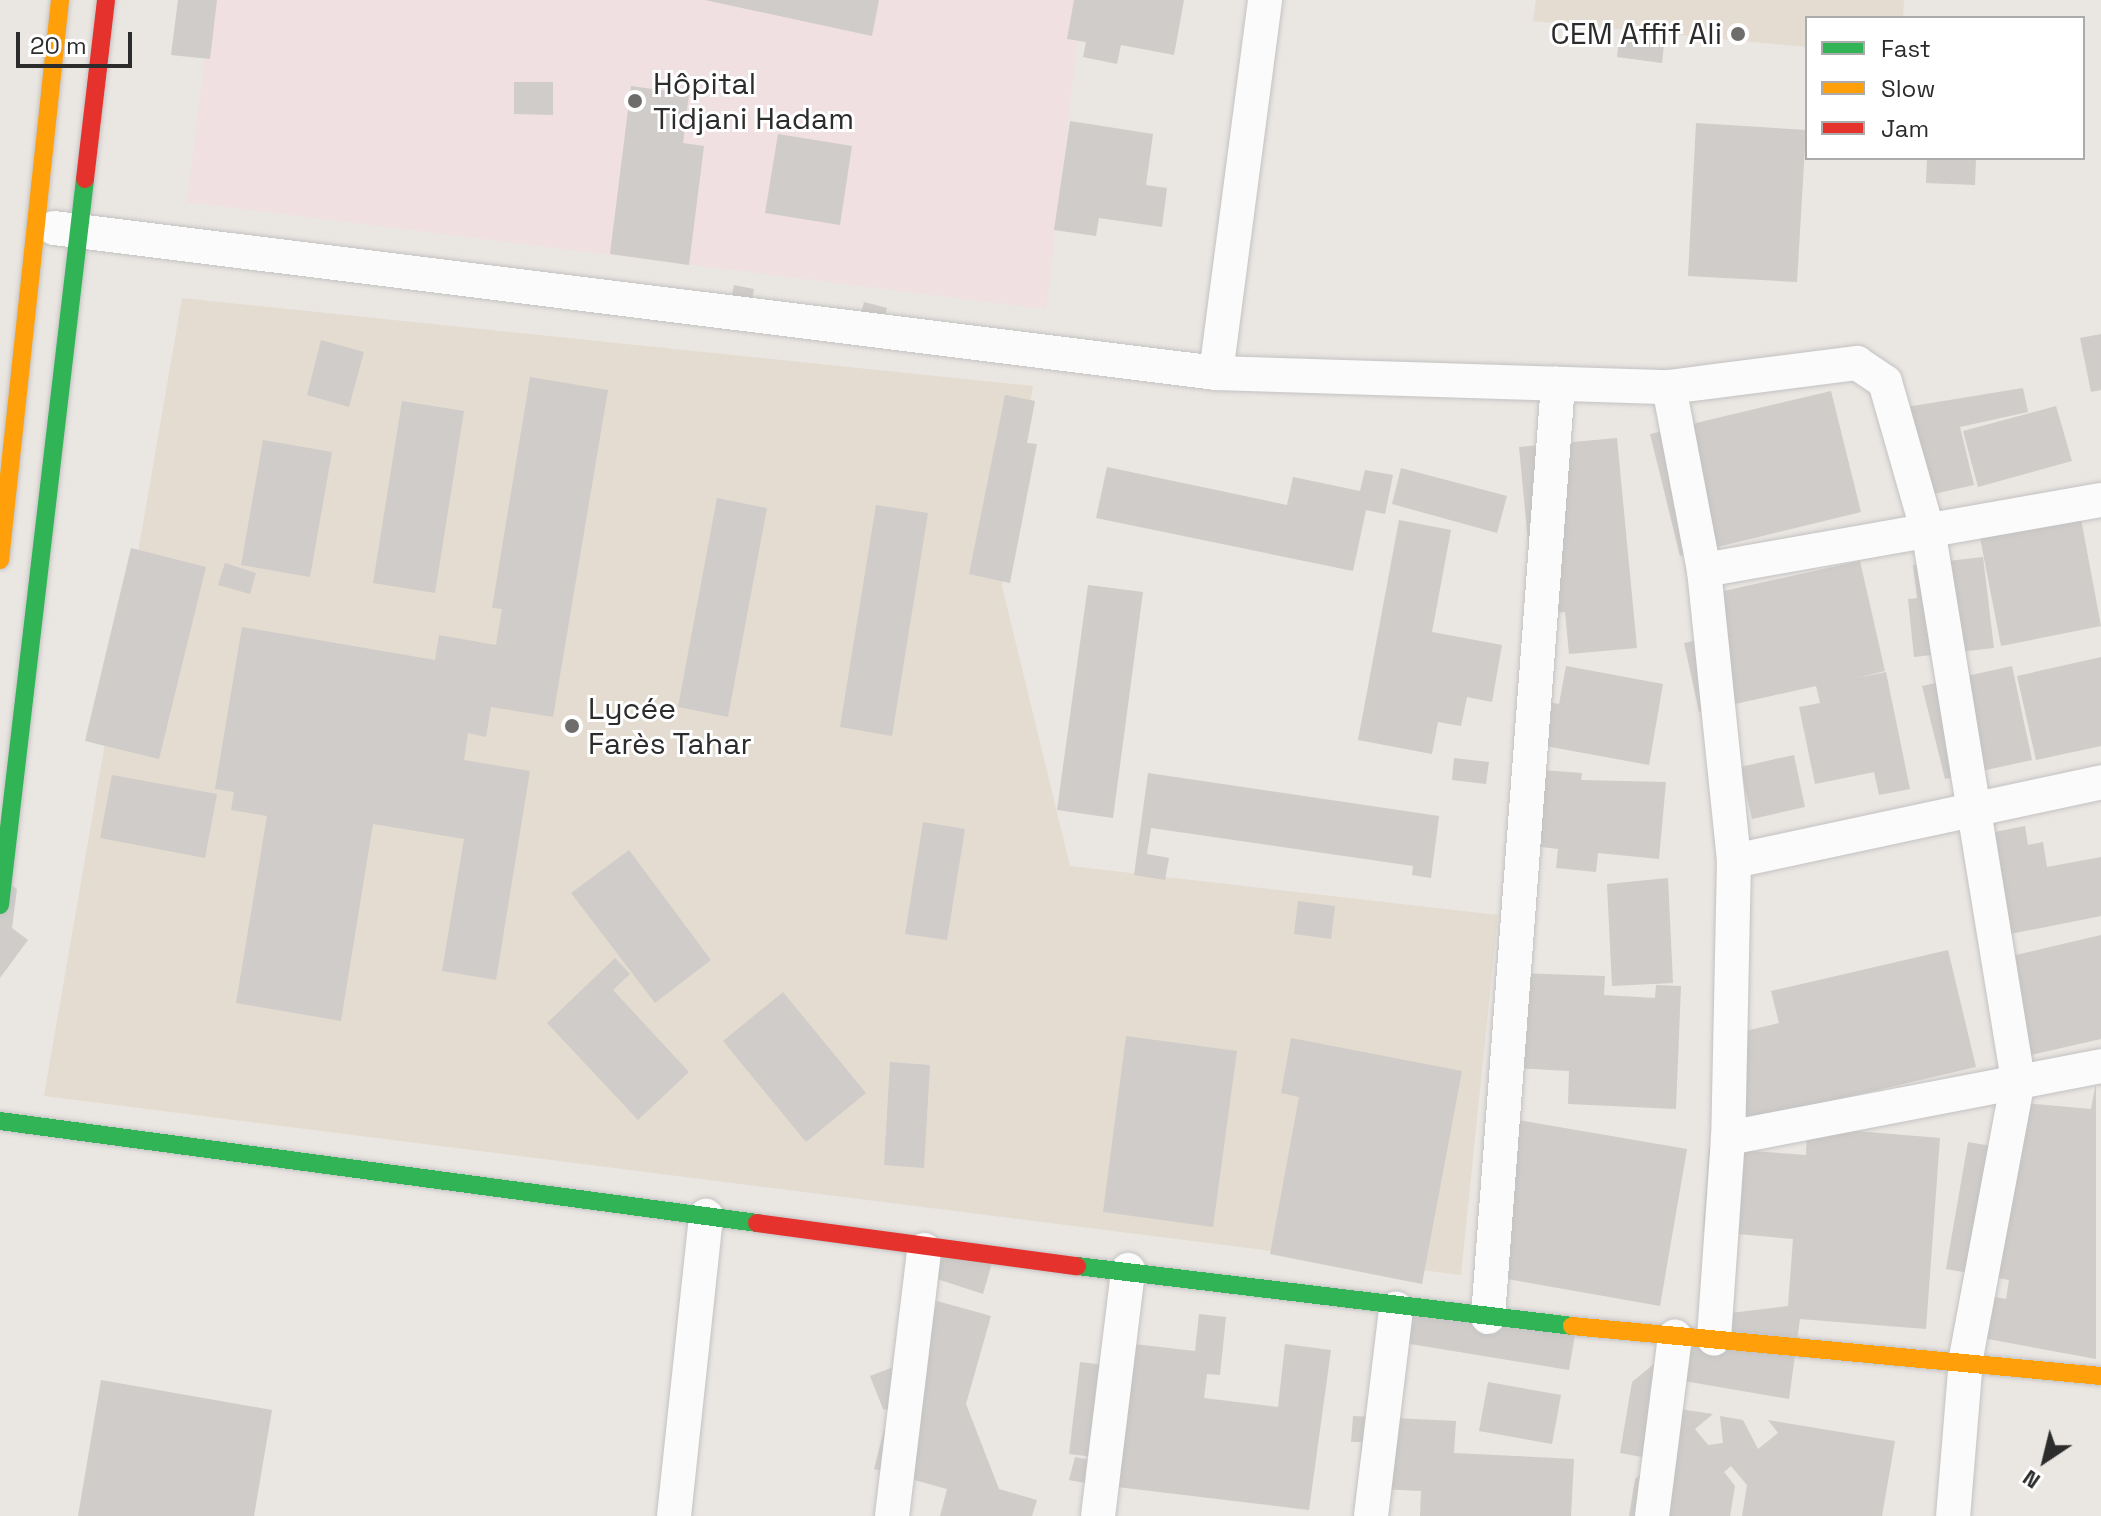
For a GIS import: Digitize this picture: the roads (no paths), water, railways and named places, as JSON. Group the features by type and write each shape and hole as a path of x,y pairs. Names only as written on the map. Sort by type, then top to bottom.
{"street":[{"path":"0,560 60,0"},
{"path":"0,905 106,0"},
{"path":"1216,373 1265,0"},
{"path":"37,226 1216,373 1669,387 1857,363 1872,369 1885,382 1929,535 1977,810 2018,1080 1966,1359 1953,1516"},
{"path":"1488,1317 1558,384"},
{"path":"1669,387 1704,570 1734,861 1728,1138 1714,1339"},
{"path":"1704,570 1929,535 2101,500"},
{"path":"1734,861 2101,782"},
{"path":"1728,1138 2101,1066"},
{"path":"0,1121 706,1216 924,1250 1128,1270 1396,1309 1675,1336 1966,1359 2101,1376"},
{"path":"674,1516 706,1216"},
{"path":"892,1516 924,1250"},
{"path":"1098,1516 1128,1270"},
{"path":"1371,1516 1396,1309"},
{"path":"1652,1516 1675,1336"}],"place":[{"name":"CEM Affif Ali","path":"1738,34"},
{"name":"Hôpital Tidjani Hadam","path":"635,101"},
{"name":"Lycée Farès Tahar","path":"572,726"}]}
